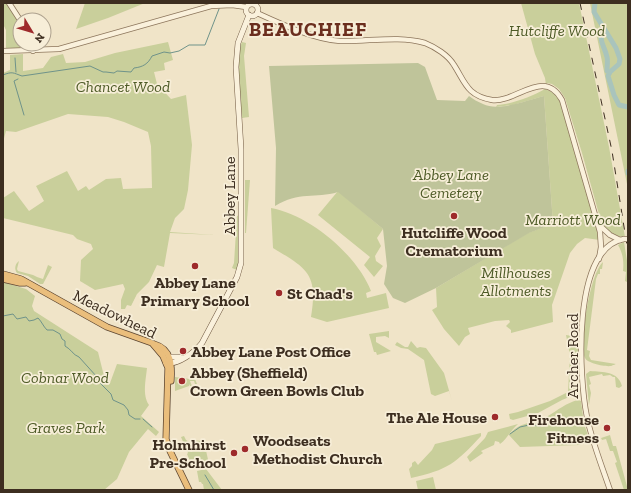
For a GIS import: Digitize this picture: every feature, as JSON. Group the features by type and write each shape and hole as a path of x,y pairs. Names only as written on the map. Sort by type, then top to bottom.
{"highway":[{"name":"Meadowhead","path":"3,274 17,278 107,327 161,347 169,361"},
{"name":"Meadowhead","path":"3,279 25,283"},
{"path":"169,361 170,390 168,396 166,439 189,490"}],"main road":[{"path":"254,3 258,7 257,13 254,16 249,15 246,12 246,7 249,4 254,3"},
{"name":"Abbey Lane","path":"169,361 178,357 182,358 192,354 202,343 237,277 241,263 241,149 236,67 238,43 249,15"}],"street":[{"path":"9,3 15,12"},
{"path":"52,49 210,6 232,5 246,7"},
{"path":"257,13 294,29 331,40 403,40 434,47 450,60 464,84 476,95 486,99 500,100 536,86 550,87 562,100 601,237 599,259"},
{"path":"597,223 610,235 625,239"},
{"name":"Archer Road","path":"610,490 588,421 582,370 582,318 589,282 599,259 608,246 625,239"}],"green space":[{"path":"3,3 7,3 13,12 12,48 6,48 6,30 3,24"},
{"path":"85,3 145,3 76,29"},
{"name":"Hutcliffe Wood","path":"521,3 579,3 609,147 625,237 612,234 602,225 565,98 559,89 552,84 547,83 546,85 545,78 535,54"},
{"path":"590,3 628,3 628,191 627,184"},
{"name":"Chancet Wood","path":"168,42 173,60 164,63 165,70 154,72 157,84 171,99 186,95 192,145 188,190 184,209 175,218 170,232 215,235 170,233 164,267 157,265 149,282 137,294 131,306 127,305 125,309 121,309 121,300 125,289 123,284 95,290 80,281 81,260 93,249 91,244 77,239 73,235 3,218 3,198 14,191 29,211 44,201 36,186 67,171 78,191 86,186 89,190 106,179 121,178 123,189 152,188 151,146 148,132 108,117 68,114 16,132 6,131 3,142 3,73 10,70 10,55 23,54 23,71 43,68 51,57 63,54 66,63 85,62 115,53"},
{"path":"242,42 246,43 244,56 249,117 242,118 238,59"},
{"name":"Abbey Lane Cemetery","path":"418,63 425,67 437,100 465,101 469,96 483,104 497,107 544,96 553,224 529,233 436,288 405,303 393,298 384,284 387,266 383,229 338,192 292,198 275,206 276,148 269,66"},
{"path":"545,89 555,93 560,100 600,240 585,238 577,244 570,253 552,305 553,322 511,333 511,330 506,326 510,322 509,320 495,321 468,328 470,334 465,337 459,346 444,329 432,310 437,307 436,288 528,233 553,224 544,96 513,105 496,107 497,105 521,100"},
{"path":"245,180 250,180 246,233 245,233"},
{"path":"338,191 383,229 377,238 381,246 375,256 376,261 383,266 374,277 364,265 370,257 318,215"},
{"path":"271,208 286,212 301,219 330,239 355,264 364,277 371,291 366,293 367,298 386,293 389,308 327,322 311,317 313,291 311,282 308,274 302,268 273,248"},
{"path":"239,215 240,261 237,270 232,268 234,263 237,216"},
{"path":"624,242 628,267 628,287 627,282 625,281 626,272 623,271 622,254 618,245"},
{"path":"19,261 18,271 43,279 48,265 52,267 43,284 40,284 28,276 17,273 15,267"},
{"path":"603,262 602,269 600,269 600,274 598,274 596,279 587,350 590,351 589,356 591,360 616,364 611,366 601,365 586,360 583,338 590,293 598,269"},
{"name":"Graves Park","path":"3,282 26,289 35,296 32,306 34,311 98,352 104,376 110,383 117,364 147,368 145,392 149,405 141,416 159,432 156,436 148,429 129,452 117,479 104,490 3,490"},
{"path":"389,331 389,338 385,336 376,337 376,342 391,351 377,355 376,352 374,352 369,334"},
{"path":"566,335 578,337 578,353 571,354 572,378 575,388 579,390 579,393 538,413 513,420 510,419 509,414 550,401 568,392 570,355"},
{"path":"411,341 417,348 426,348 444,373 452,401 449,391 435,396 431,394 424,360 408,349 395,345 397,342 405,347 408,347"},
{"name":"Abbey (Sheffield) Crown Green Bowls Club","path":"193,370 198,378 195,379 197,384 195,384 194,381 190,381 192,386 190,386 190,384 189,386 175,391 175,377 190,379 190,375"},
{"path":"590,371 605,372 614,375 620,381 622,386 619,388 616,387 615,377 610,375 603,376 602,374 589,377 591,393 589,405 586,374"},
{"path":"578,400 581,401 584,424 590,441 579,445 520,447 509,435 522,425 548,416 566,405"},
{"path":"518,424 500,444 499,442 495,441 494,445 481,451 483,453 470,462 467,457 485,438 488,432"},
{"path":"481,433 481,436 458,459 434,472 411,478 409,469 412,466 412,463 415,461 418,465 432,450 435,444"},
{"path":"610,435 613,446 616,446 628,490 624,490 615,463 617,462 613,451 610,451 606,439 602,440 601,438"},
{"path":"184,436 186,440 191,443 191,440 202,441 205,446 209,464 197,467 194,459 190,461 181,437"},
{"path":"206,469 222,490 204,490 203,484 199,482 197,471"},
{"path":"433,477 436,490 418,490 416,481"}],"waterway":[{"path":"595,3 594,12 616,48 620,59 619,64 610,72 608,76 614,95 619,105 628,107"},
{"path":"3,75 15,73 22,76 90,66 103,72 131,72 134,68 145,65 152,56 164,52 170,53 179,51 189,45 205,45 219,9"},
{"path":"603,27 601,40 606,53 607,71 610,72"},
{"path":"15,58 16,72"},
{"path":"18,79 14,81 24,115"},
{"path":"3,316 13,314 17,319 26,317 29,321 38,318 47,330 53,330 60,334 62,339 65,341 65,346 79,357 97,377 99,382 111,394 113,400 124,405 128,410 129,415 135,419 140,419"},
{"path":"510,434 520,427 529,425 541,426 566,418"},
{"path":"572,420 580,418"},
{"path":"143,419 152,427"},
{"path":"205,475 214,490"}],"railway":[{"path":"580,3 612,151 628,252"}],"place":[{"name":"Hutcliffe Wood Crematorium","path":"454,216"},
{"name":"Abbey Lane Primary School","path":"195,266"},
{"name":"St Chad's","path":"279,293"},
{"name":"Abbey Lane Post Office","path":"183,351"},
{"name":"Abbey (Sheffield) Crown Green Bowls Club","path":"182,381"},
{"name":"The Ale House","path":"495,417"},
{"name":"Firehouse Fitness","path":"607,428"},
{"name":"Woodseats Methodist Church","path":"245,449"},
{"name":"Holmhirst Pre-School","path":"234,453"}],"district":[{"name":"BEAUCHIEF","path":"308,29"}],"park label":[{"name":"Marriott Wood","path":"573,219"},
{"name":"Millhouses Allotments","path":"516,281"},
{"name":"Cobnar Wood","path":"65,377"}]}
